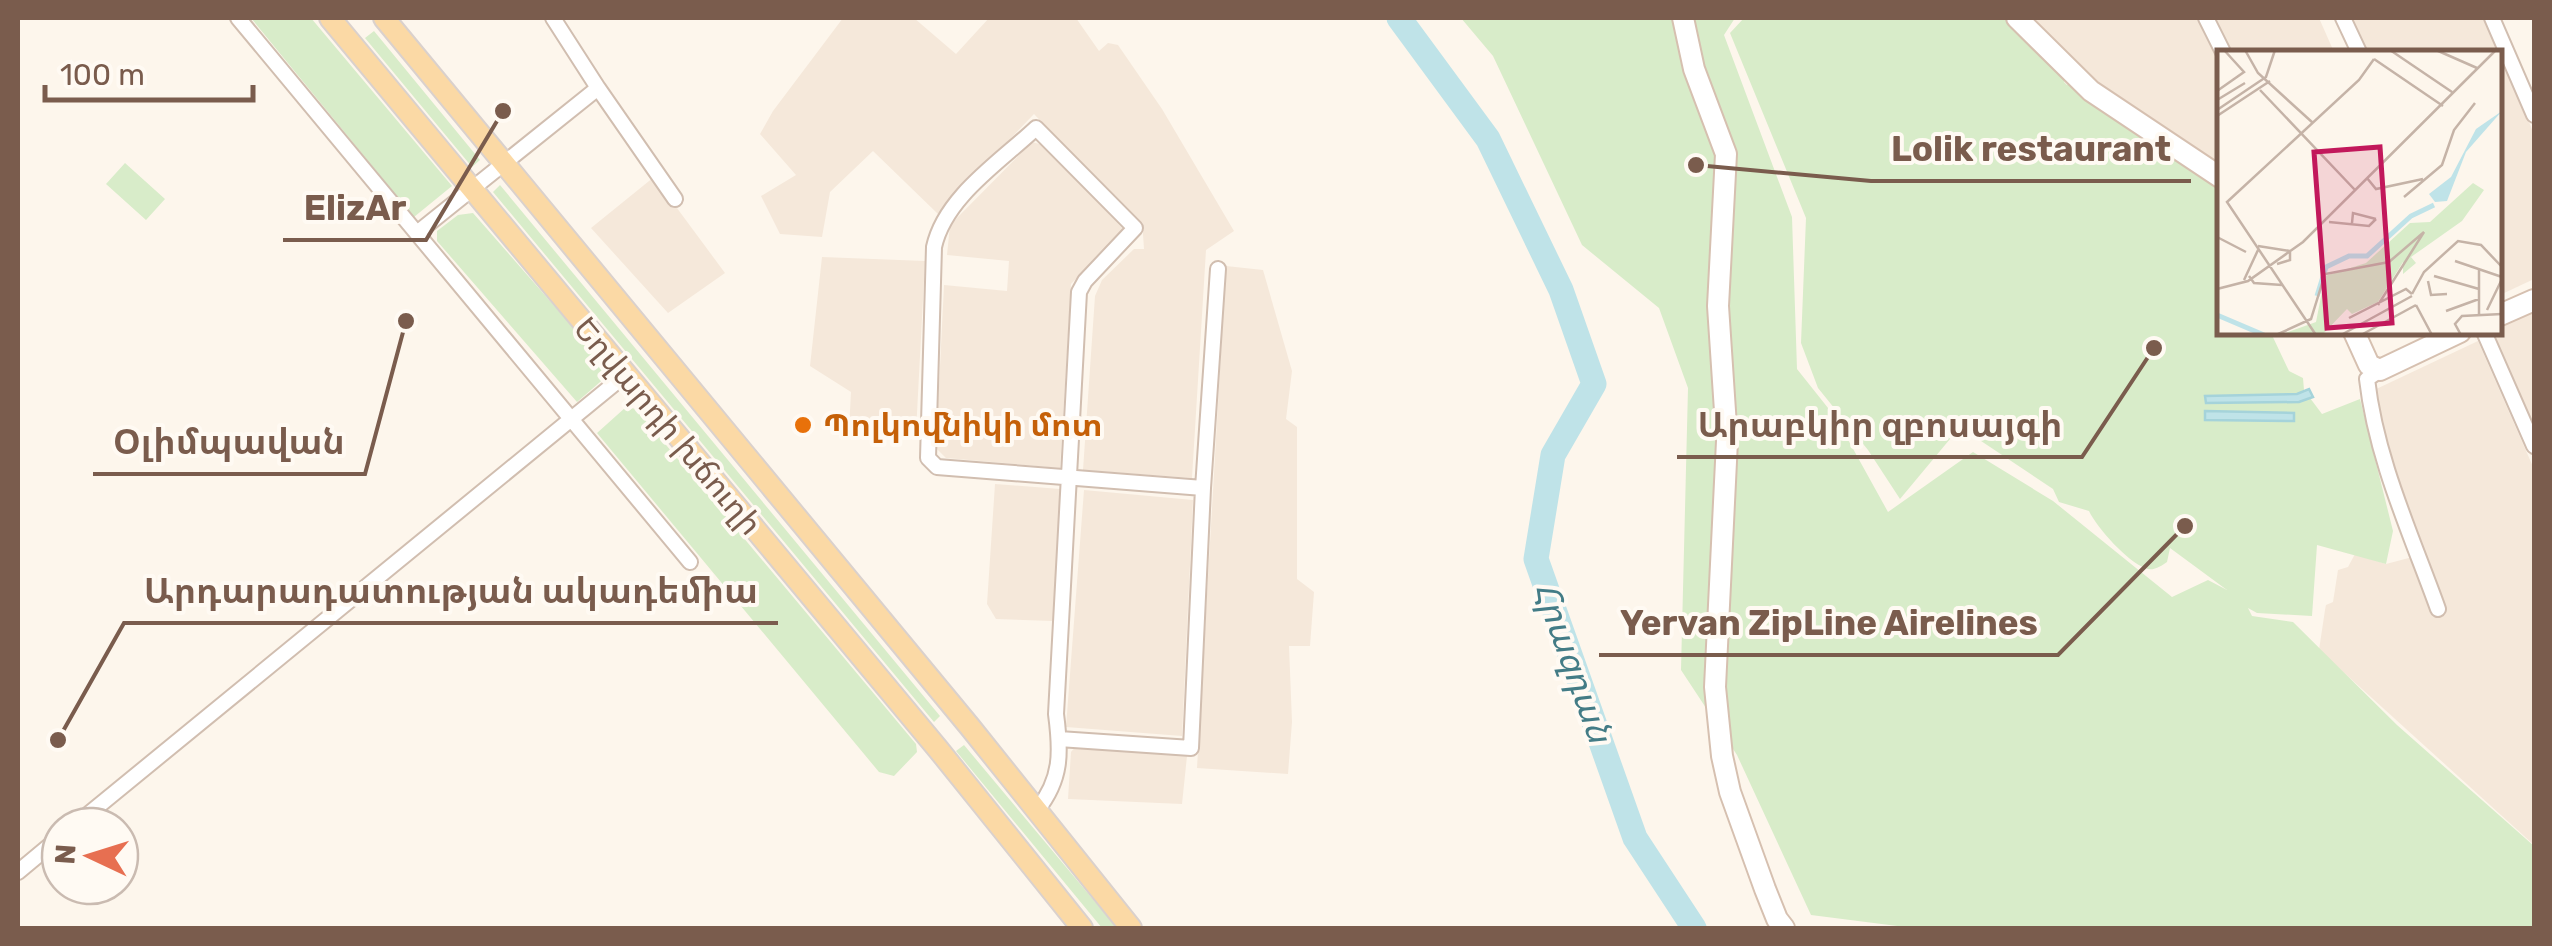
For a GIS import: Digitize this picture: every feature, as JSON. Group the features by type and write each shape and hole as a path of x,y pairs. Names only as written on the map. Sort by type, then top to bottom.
{"main road":[{"name":"Եղվարդի խճուղի","path":"330,18 938,749 1082,928"},
{"name":"Եղվարդի խճուղի","path":"384,18 970,726 1131,928"},
{"path":"938,749 970,726"}],"street":[{"path":"238,18 690,562"},
{"path":"553,18 676,199"},
{"path":"1682,18 1694,69 1726,154 1718,306 1727,441 1715,687 1720,739 1730,792 1770,904 1784,928"},
{"path":"2017,18 2091,91 2217,176"},
{"path":"2206,18 2221,50"},
{"path":"2343,18 2357,50"},
{"path":"2492,18 2534,115"},
{"path":"416,233 598,88"},
{"path":"1037,810 1056,784 1060,739 1056,714 1069,478 1079,292 1135,228 1036,128 955,204 939,226 934,247 928,458 937,467 1069,478 1203,488"},
{"path":"1060,739 1191,748 1218,270"},
{"path":"2502,314 2534,300"},
{"path":"2355,335 2369,364 2380,370"},
{"path":"2438,609 2391,482 2367,379 2454,335"},
{"path":"2485,335 2534,446"},
{"path":"99,806 626,375"},
{"path":"18,872 40,854"}],"shaded area":[{"path":"843,18 914,18 956,54 989,18 1076,18 1099,51 1108,43 1118,45 1162,109 1234,231 1206,250 1192,478 1083,470 1095,296 1102,280 1134,249 1144,249 1143,234 1142,227 1034,114 938,214 873,151 830,192 822,237 780,234 761,196 796,175 760,134"},
{"path":"2035,18 2202,18 2218,50 2217,171 2116,103 2053,46"},
{"path":"2211,18 2319,18 2333,50 2227,50"},
{"path":"2349,18 2484,18 2498,50 2364,50"},
{"path":"2502,58 2534,134 2534,279 2502,294"},
{"path":"1032,142 1043,145 1124,230 1071,284 1060,468 946,458 936,448 944,285 1007,291 1009,261 947,255 950,225"},
{"path":"654,177 725,273 668,313 591,228"},
{"path":"822,257 925,261 916,432 849,430 851,392 810,366"},
{"path":"1226,266 1263,270 1292,371 1286,419 1297,427 1297,579 1314,592 1310,646 1289,646 1292,722 1288,774 1197,768"},
{"path":"2534,312 2534,427 2494,335 2502,335 2502,326"},
{"path":"2478,341 2534,469 2534,845 2319,650 2326,605 2333,602 2338,570 2348,567 2355,554 2386,564 2420,555 2372,391"},
{"path":"995,484 1060,489 1053,621 996,619 987,604"},
{"path":"1084,490 1193,500 1182,736 1066,727"},
{"path":"1076,746 1187,756 1182,804 1068,799 1071,752"}],"green space":[{"path":"251,18 311,18 452,186 414,217"},
{"path":"1461,18 1735,18 1724,35 1792,217 1797,369 1836,418 1888,512 1973,452 2053,501 2172,597 2208,580 2227,590 2170,548 2167,562 2160,567 2148,569 2138,565 2114,544 2089,511 2059,502 2053,489 1960,427 1900,499 1868,450 1818,388 1801,343 1806,218 1730,33 1744,18 2009,18 2068,76 2064,82 2067,85 2073,79 2160,148 2155,156 2158,158 2166,149 2217,183 2217,335 2272,335 2289,371 2303,378 2304,390 2322,414 2360,399 2393,531 2386,564 2317,545 2312,616 2257,613 2248,608 2252,616 2293,622 2397,725 2534,846 2534,928 1913,928 1811,915 1737,755 1681,670 1688,388 1659,308 1582,245 1493,56"},
{"path":"374,31 480,160 472,167 365,38"},
{"path":"125,163 165,199 146,220 106,184"},
{"path":"500,185 940,716 934,722 493,192"},
{"path":"473,213 606,365 607,376 577,402 437,241 437,231 458,215"},
{"path":"626,407 636,409 916,744 917,752 894,776 879,772 597,433"},
{"path":"964,745 1117,928 1102,928 956,751"}],"water":[{"path":"2309,389 2313,397 2299,402 2206,403 2205,396 2297,394"},
{"path":"2205,411 2294,413 2294,421 2205,420"}],"waterway":[{"name":"Հրազդան","path":"1399,18 1488,139 1561,290 1594,384 1553,455 1536,559 1635,838 1694,928"}],"place":[{"name":"ElizAr","path":"503,111"},
{"name":"Lolik restaurant","path":"1696,165"},
{"name":"Օլիմպավան","path":"406,321"},
{"name":"Արաբկիր զբոսայգի","path":"2154,348"},
{"name":"Պոլկովնիկի մոտ","path":"803,425"},
{"name":"Yervan ZipLine Airelines","path":"2185,526"},
{"name":"Արդարադատության ակադեմիա","path":"58,740"}]}
